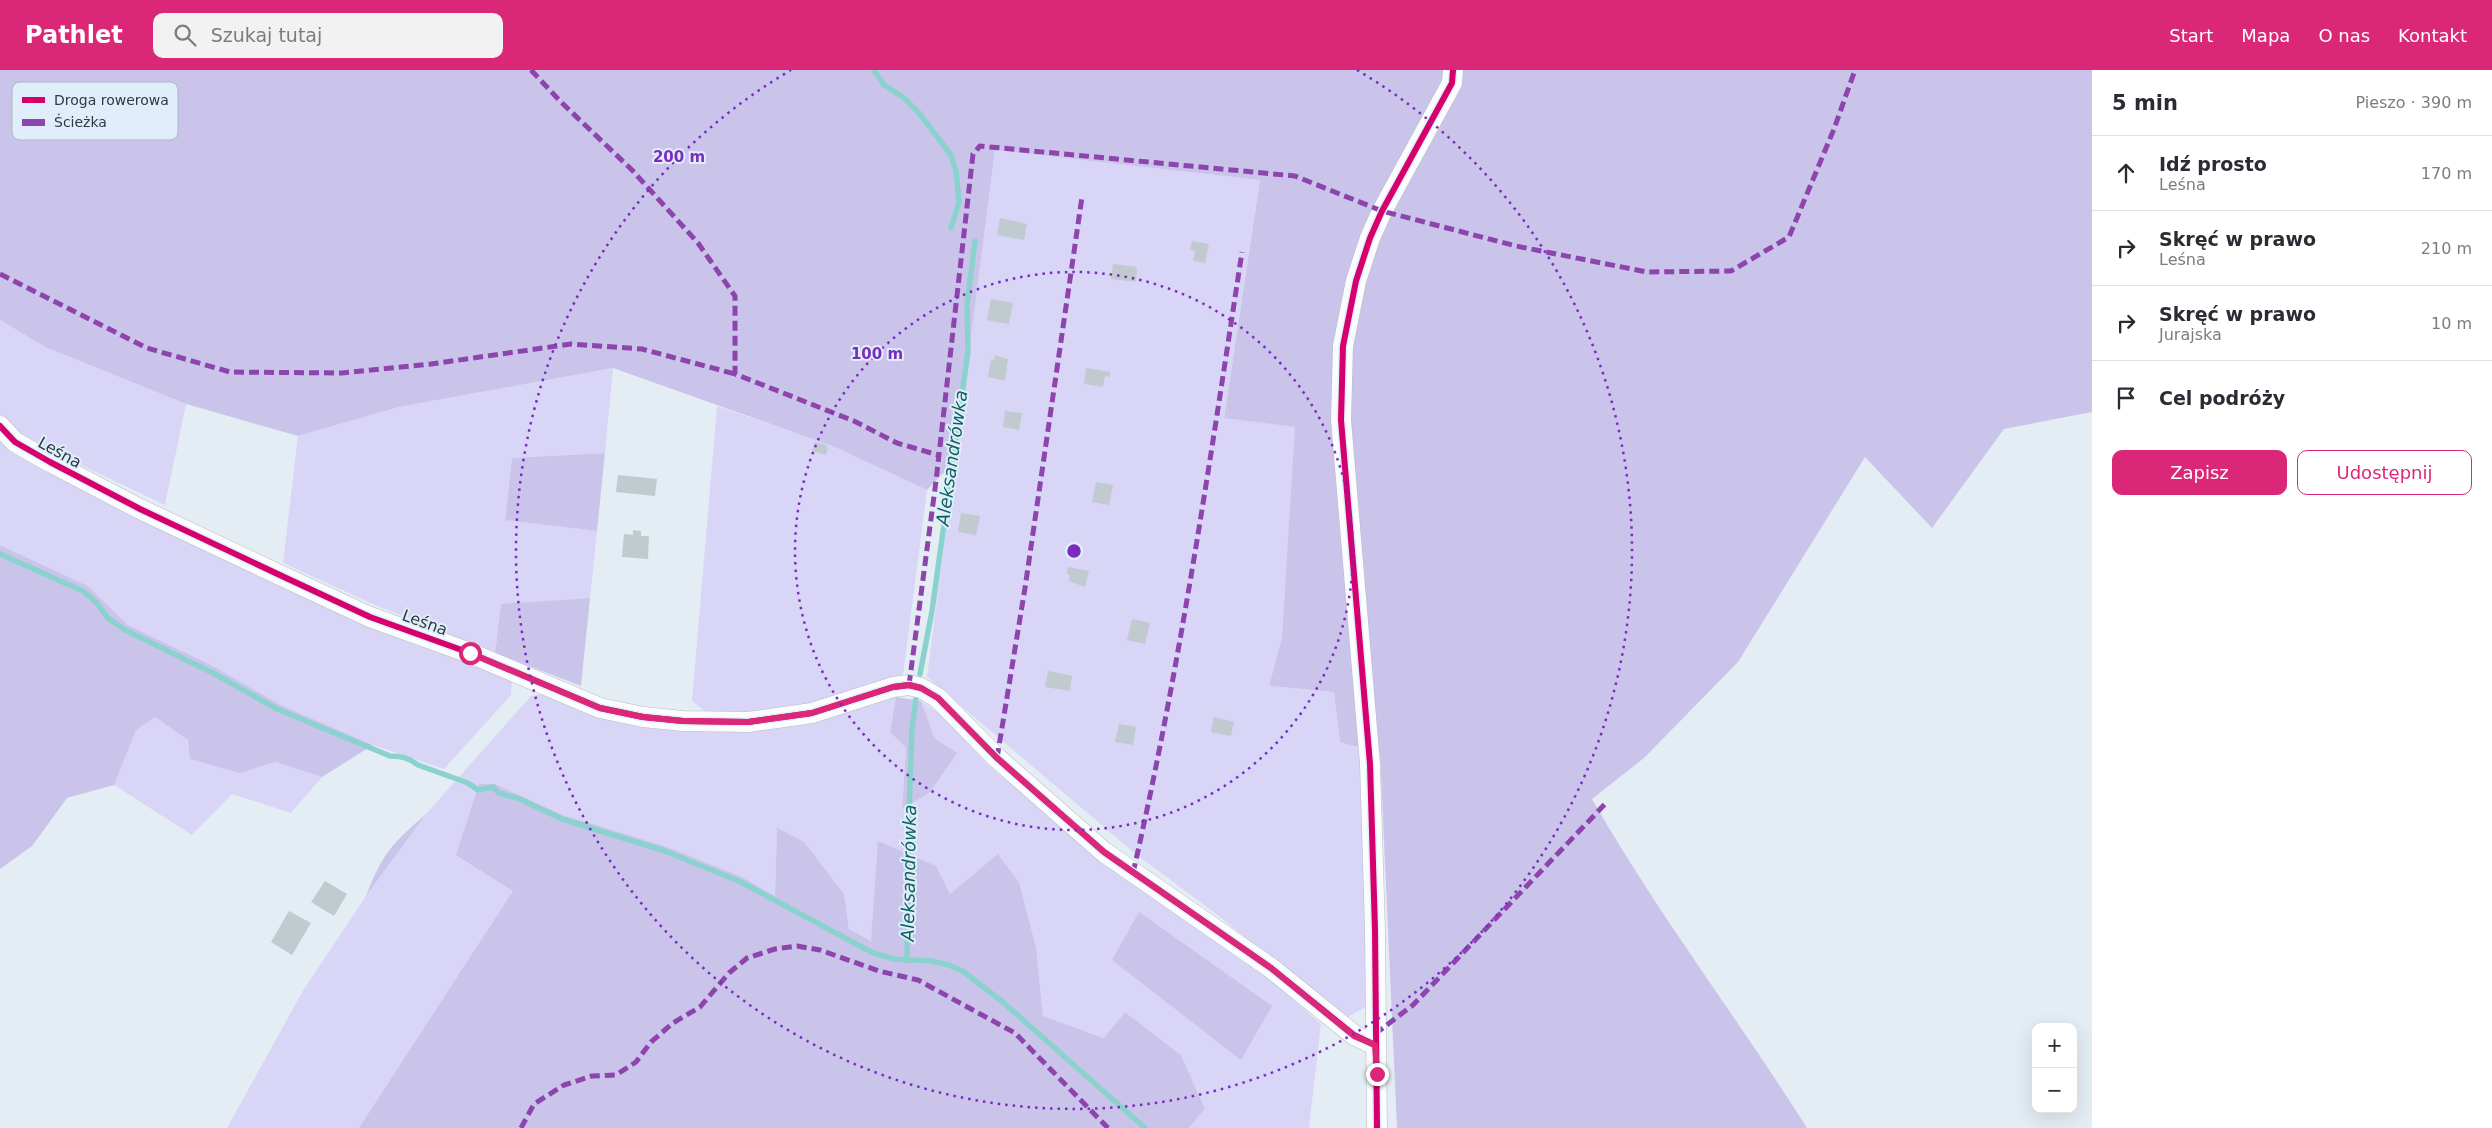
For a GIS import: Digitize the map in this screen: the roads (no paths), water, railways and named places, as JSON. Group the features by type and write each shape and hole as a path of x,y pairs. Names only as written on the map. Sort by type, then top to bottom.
{"street":[{"path":"1377,1128 1375,930 1370,764 1341,420 1343,346 1356,281 1370,238 1382,211 1452,83 1453,70"},
{"name":"Leśna","path":"0,426 15,442 50,462 140,509 284,578 370,617 470,653 600,708 643,717 683,721 748,722 812,713 893,687 909,685 921,688 938,698 997,758 1104,852 1271,968 1354,1036 1375,1039"}],"waterway":[{"name":"Aleksandrówka","path":"874,70 884,85 903,97 919,113 951,155 956,171 959,202 951,228"},
{"name":"Aleksandrówka","path":"920,674 932,611 968,351 967,305 975,241"},
{"path":"0,554 83,591 96,602 108,618 125,630 213,673 277,709 390,756 405,758 418,765 468,783 478,790 493,787 499,793 520,799 562,819 665,851 741,882 873,953 894,959 931,961 949,965 964,972 1004,1003 1145,1128"},
{"name":"Aleksandrówka","path":"907,961 908,842 912,728 916,698"}]}
